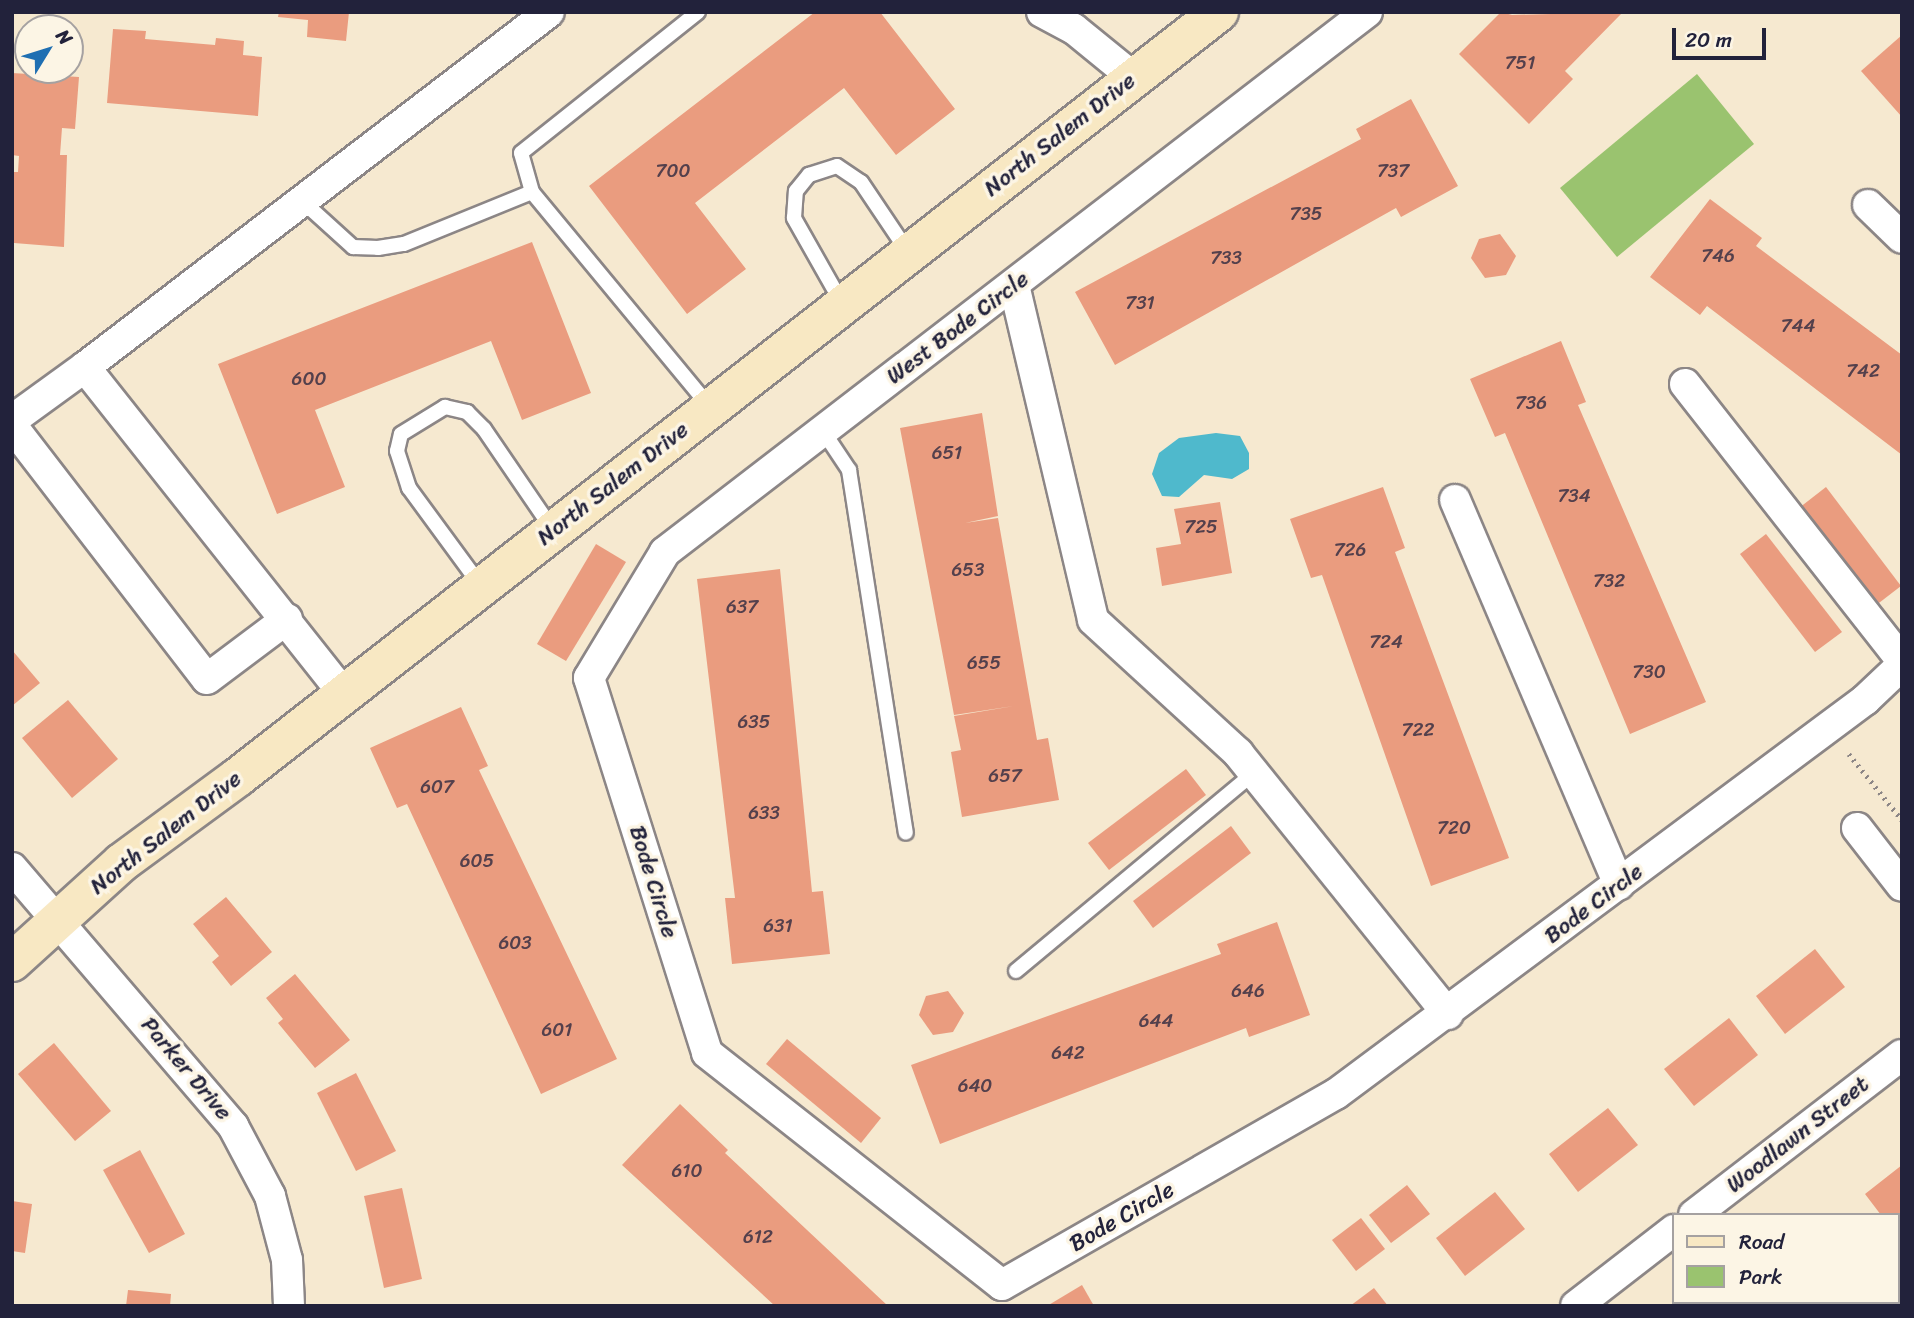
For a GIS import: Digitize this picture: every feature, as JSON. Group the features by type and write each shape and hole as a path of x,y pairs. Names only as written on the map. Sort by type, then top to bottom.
{"street":[{"path":"12,420 550,12"},
{"path":"1042,12 1078,21 1134,78"},
{"name":"North Salem Drive","path":"12,962 121,863 554,531 1219,12"},
{"name":"West Bode Circle","path":"589,678 665,552 1367,12"},
{"path":"1868,205 1902,238"},
{"path":"1014,285 1093,620 1254,773 1448,1014"},
{"path":"85,367 343,693"},
{"path":"1685,384 1902,663"},
{"path":"12,426 207,679 286,619"},
{"path":"1455,500 1619,884"},
{"name":"Bode Circle","path":"589,678 707,1053 1002,1285 1336,1094 1448,1014 1865,700 1902,663"},
{"path":"1857,828 1902,886"},
{"name":"Parker Drive","path":"12,868 233,1126 270,1196 287,1259 289,1306"},
{"name":"Woodlawn Street","path":"1697,1213 1902,1055"},
{"path":"1576,1306 1672,1232"}],"lane":[{"path":"698,12 521,153 532,192 711,408"},
{"path":"843,305 794,218 796,191 809,175 837,166 861,182 909,253"},
{"path":"300,199 353,247 378,248 404,244 532,192"},
{"path":"481,586 409,488 397,451 401,434 423,418 446,407 467,412 484,429 554,531"},
{"path":"822,431 849,470 906,833"},
{"path":"1016,971 1254,773"}],"path":[{"path":"1849,754 1902,820"}],"green space":[{"path":"1697,74 1754,144 1617,257 1560,188"}],"water":[{"path":"1216,433 1240,436 1249,453 1249,469 1232,479 1204,475 1179,497 1162,496 1152,474 1159,453 1179,438"}],"building":[{"path":"279,12 349,12 346,41 307,37 308,20 278,17"},
{"path":"815,12 880,12 955,109 896,155 844,88 695,203 746,269 687,314 589,186"},
{"path":"1501,12 1512,15 1623,12 1565,71 1573,79 1529,124 1459,54"},
{"path":"113,29 146,31 145,39 215,45 216,38 244,41 243,55 262,57 258,116 107,103"},
{"path":"1902,35 1902,117 1861,71"},
{"path":"12,73 14,84 78,84 75,129 62,128 60,155 67,155 64,247 14,243 12,172 18,172 19,156 12,155"},
{"path":"1411,99 1458,186 1401,217 1396,208 1115,365 1075,292 1361,139 1356,129"},
{"path":"1710,199 1762,238 1756,246 1902,355 1902,455 1707,306 1700,315 1650,277"},
{"path":"1500,234 1516,256 1506,275 1485,278 1471,258 1479,239"},
{"path":"532,242 591,393 522,420 491,341 315,410 345,487 277,514 218,364"},
{"path":"1561,341 1586,402 1578,405 1706,702 1630,734 1505,433 1495,437 1470,379"},
{"path":"982,413 998,516 965,523 998,518 1037,740 1048,738 1059,800 962,817 951,752 961,750 954,716 1014,706 954,715 900,428"},
{"path":"1383,487 1405,548 1395,552 1509,858 1431,886 1322,575 1311,578 1290,519"},
{"path":"1826,487 1901,586 1875,606 1799,508"},
{"path":"1220,502 1232,573 1162,586 1156,548 1181,544 1174,509"},
{"path":"1766,534 1842,632 1815,652 1740,554"},
{"path":"596,544 626,562 566,661 537,644"},
{"path":"780,569 812,892 823,891 830,954 732,964 725,898 735,898 697,579"},
{"path":"12,650 40,683 12,706"},
{"path":"68,700 118,759 72,798 22,738"},
{"path":"461,707 488,766 479,770 617,1059 541,1094 407,804 397,808 370,748"},
{"path":"1186,769 1206,795 1109,870 1088,843"},
{"path":"1231,826 1251,853 1153,928 1133,901"},
{"path":"226,897 272,952 231,986 212,962 219,956 193,924"},
{"path":"1277,922 1310,1015 1249,1037 1246,1028 940,1144 911,1065 1221,954 1217,944"},
{"path":"1815,949 1845,987 1785,1034 1756,996"},
{"path":"295,974 350,1040 315,1068 278,1023 283,1019 266,998"},
{"path":"948,991 964,1013 953,1032 933,1035 919,1015 926,996"},
{"path":"1729,1018 1758,1055 1694,1106 1664,1069"},
{"path":"787,1039 881,1118 861,1143 766,1064"},
{"path":"54,1043 111,1111 75,1141 18,1074"},
{"path":"356,1073 396,1151 356,1171 317,1093"},
{"path":"680,1104 728,1150 725,1153 888,1306 775,1306 622,1165"},
{"path":"1608,1108 1638,1145 1578,1192 1549,1154"},
{"path":"140,1150 185,1234 149,1253 103,1170"},
{"path":"1902,1165 1902,1226 1900,1228 1900,1213 1879,1213 1865,1194"},
{"path":"1407,1185 1430,1214 1391,1243 1369,1215"},
{"path":"402,1188 422,1279 384,1288 364,1196"},
{"path":"1495,1192 1525,1229 1465,1276 1436,1238"},
{"path":"12,1201 32,1204 25,1253 12,1251"},
{"path":"1361,1218 1385,1249 1356,1271 1332,1240"},
{"path":"1082,1285 1094,1306 1047,1306"},
{"path":"1374,1288 1388,1306 1350,1306"},
{"path":"128,1290 171,1294 170,1306 126,1306"},
{"path":"1790,1304 1791,1306 1723,1306"}]}
